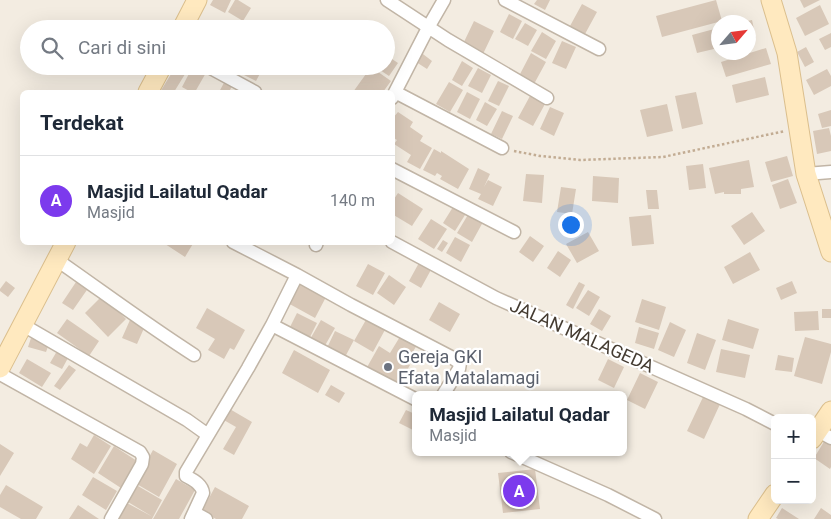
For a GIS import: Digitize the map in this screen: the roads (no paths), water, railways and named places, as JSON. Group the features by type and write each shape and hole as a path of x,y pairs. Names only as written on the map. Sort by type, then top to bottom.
{"street":[{"path":"187,20 197,0"},
{"path":"388,0 448,40 547,98"},
{"path":"395,93 444,0"},
{"path":"505,0 599,49"},
{"path":"771,0 787,53 806,174 831,252"},
{"path":"149,90 157,75"},
{"path":"224,75 251,90"},
{"path":"395,95 502,148"},
{"path":"395,171 514,232"},
{"path":"806,174 831,172"},
{"name":"JALAN MALAGEDA","path":"395,244 496,298 746,409 771,422"},
{"path":"0,368 5,346 23,325 64,245"},
{"path":"239,245 460,363 445,391"},
{"path":"57,260 154,330 194,355"},
{"path":"197,517 203,492 200,486 186,476 186,472 248,368 297,275"},
{"path":"23,325 187,420 208,435"},
{"path":"272,325 412,397"},
{"path":"0,374 140,452 142,464 111,519"},
{"path":"820,436 831,411"},
{"path":"520,456 608,495 655,519"},
{"path":"758,519 771,500"}],"place":[{"name":"Gereja GKI Efata Matalamagi","path":"388,367"},
{"name":"Masjid Lailatul Qadar","path":"519,491"}]}
